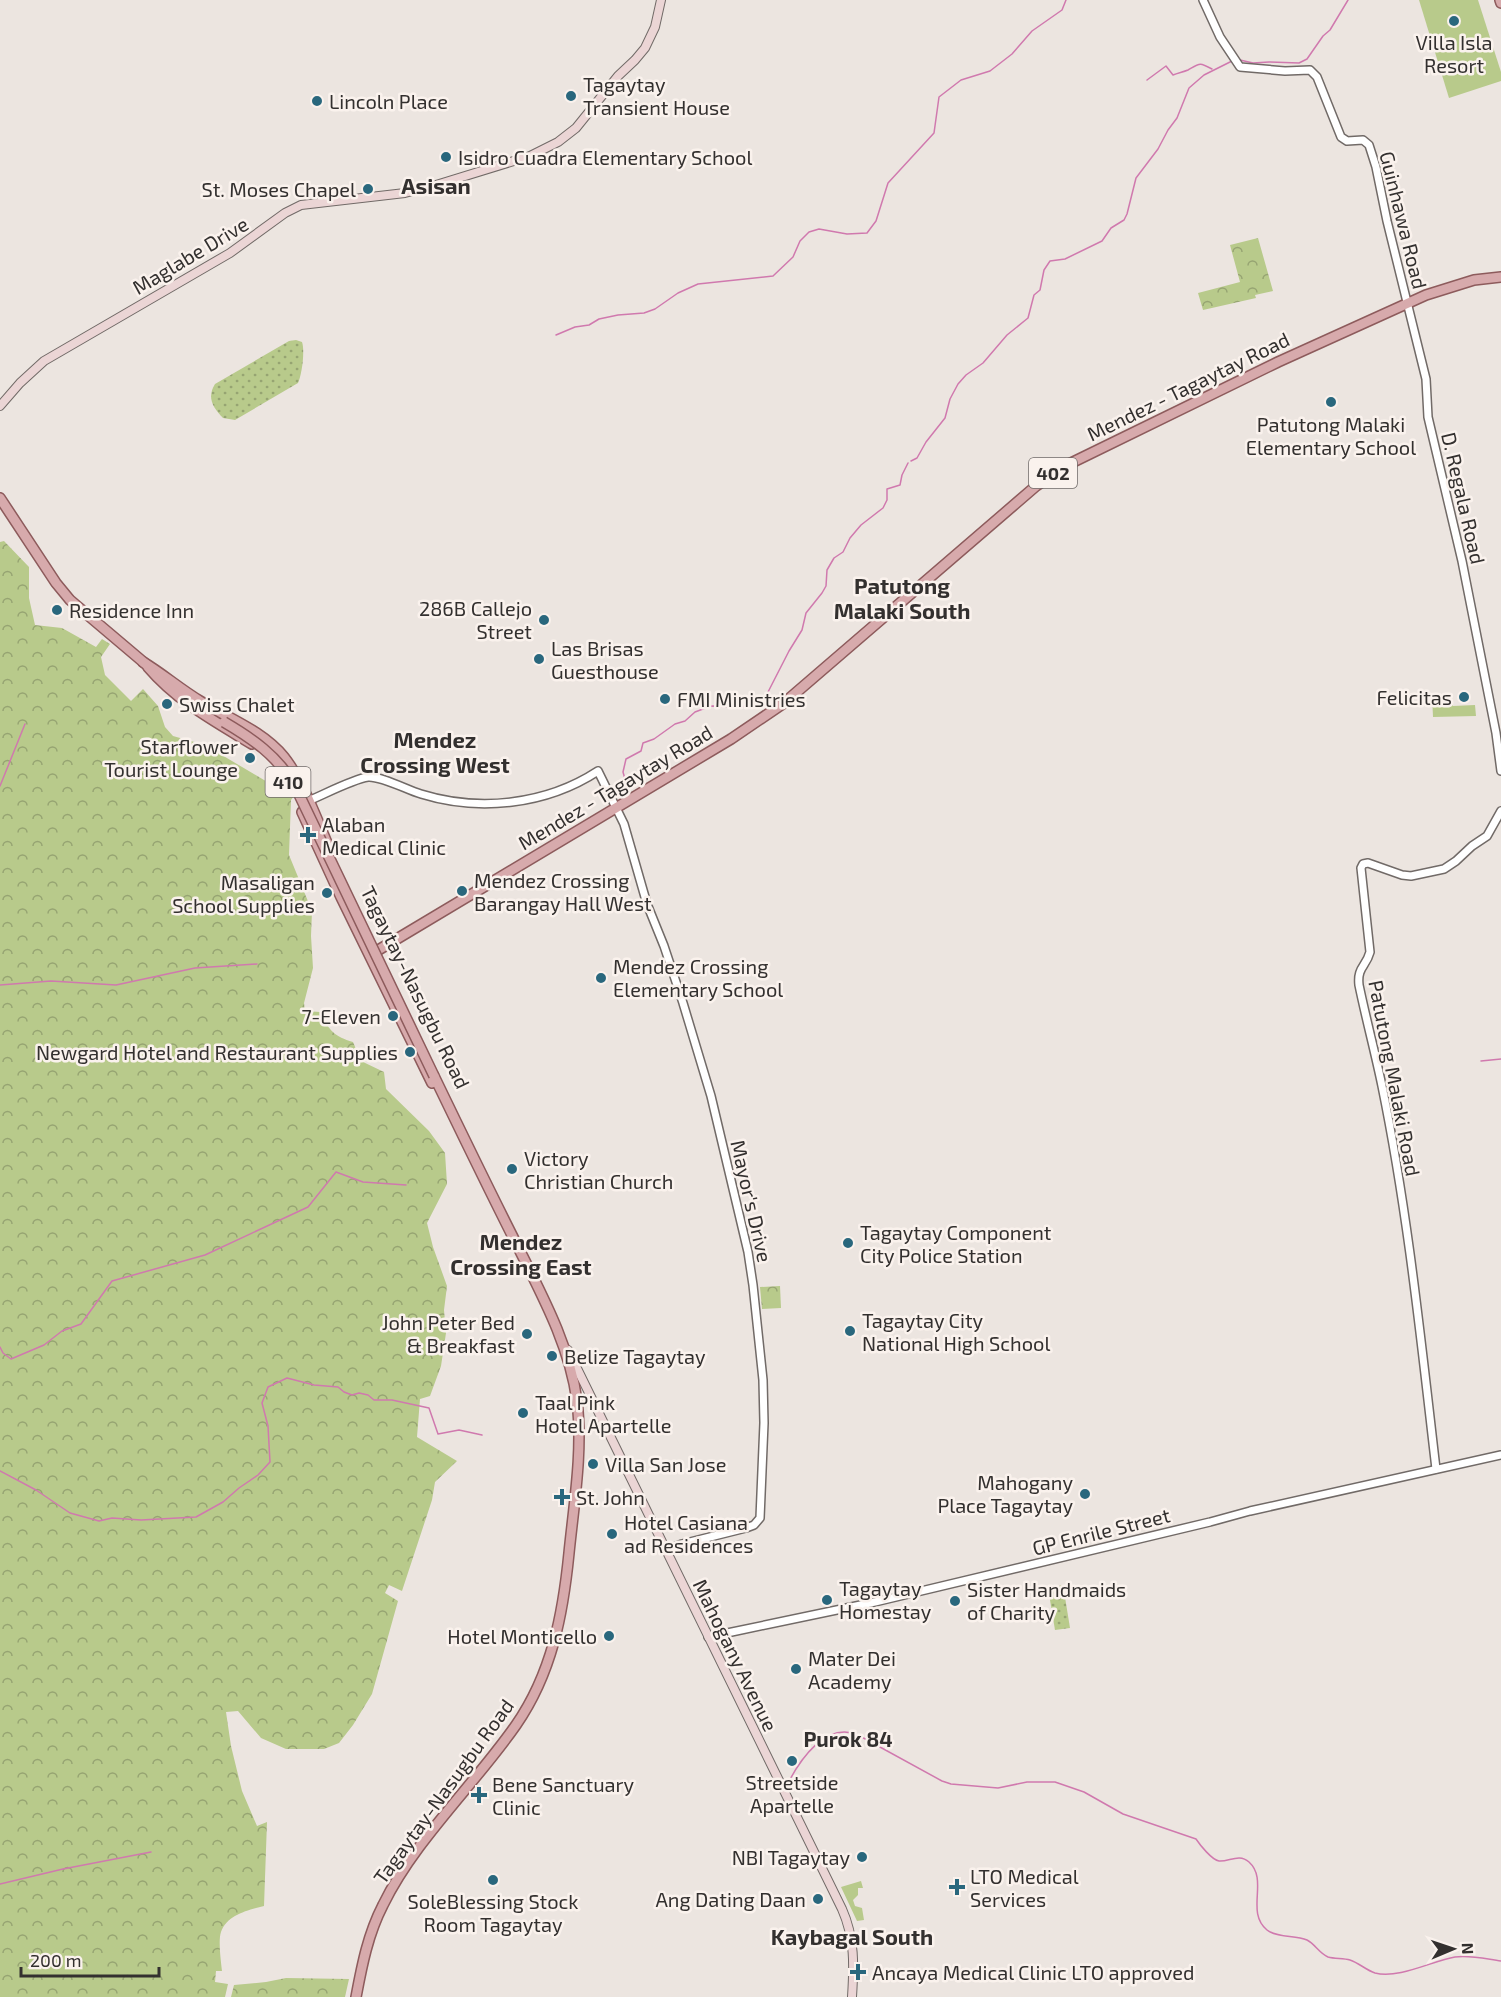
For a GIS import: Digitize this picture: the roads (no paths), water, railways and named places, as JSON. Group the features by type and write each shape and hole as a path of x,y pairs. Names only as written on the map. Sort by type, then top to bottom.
{"main road":[{"name":"Maglabe Drive","path":"0,406 44,361 232,251 285,213 301,205 405,193 530,156 558,142 576,128 645,48 655,27 661,0"},
{"name":"402","path":"1408,303 1465,283 1501,276"},
{"name":"Mendez - Tagaytay Road","path":"374,952 745,730 779,707 1036,486 1067,465 1278,362 1408,303"},
{"name":"Tagaytay-Nasugbu Road","path":"0,498 56,583 70,600 143,662 201,707 265,749 284,769 294,784 534,1279 580,1386 579,1442 568,1564 560,1623 546,1670 518,1723 423,1844 394,1885 373,1928 362,1963 356,1997"},
{"name":"Tagaytay-Nasugbu Road","path":"143,662 161,672 200,701 268,742 290,765 374,952"},
{"name":"Tagaytay-Nasugbu Road","path":"143,662 175,694 201,714 259,749 281,771 292,788 470,1141 476,1161"},
{"name":"Mahogany Avenue","path":"580,1386 667,1550 847,1921 853,1946 852,1997"}],"street":[{"name":"Guinhawa Road","path":"1203,0 1220,37 1240,67 1285,71 1310,70 1317,77 1341,137 1347,141 1363,140 1369,146 1408,303"},
{"name":"D. Regala Road","path":"1408,303 1426,379 1428,417 1462,561 1496,733 1501,771"},
{"path":"308,801 370,777 441,799 479,804 501,803 535,798 558,791 598,771 617,807"},
{"name":"Mayor's Drive","path":"617,807 647,904 679,989 711,1096 751,1263 763,1380 764,1423 760,1518 746,1528 667,1550"},
{"name":"Patutong Malaki Road","path":"1436,1469 1416,1292 1397,1170 1382,1086 1359,984 1359,971 1370,952 1361,868 1363,864 1368,863 1411,876 1444,870 1487,836 1501,811"},
{"name":"GP Enrile Street","path":"708,1637 875,1602 1250,1511 1501,1455"}],"waterway":[{"path":"556,335 575,327 589,325 599,319 644,313 698,284 773,276 793,257 800,241 809,232 819,229 847,234 867,233 876,221 888,183 934,133 939,97 961,80 990,71 1012,54 1032,31 1062,10 1066,0"},
{"path":"1240,60 1253,63 1299,63 1307,59 1330,30 1348,0"},
{"path":"911,461 917,458 926,442 945,418 950,399 958,384 983,363 1007,335 1028,318 1034,295 1040,290 1044,270 1050,261 1065,259 1102,241 1111,228 1124,220 1136,178 1158,149 1177,118 1189,88 1204,75 1232,61"},
{"path":"1147,80 1166,66 1173,75 1200,64 1212,69"},
{"path":"630,779 625,779 623,772 626,759 641,751 643,743 654,739 675,724 685,721 695,712 712,706 742,707 761,700 767,694 802,630 806,613 826,586 827,570 834,558 843,552 850,538 861,525 883,508 887,500 887,489 900,485 908,463"},
{"path":"0,786 25,724"},
{"path":"0,985 51,981 116,985 195,968 257,964"},
{"path":"1481,1061 1501,1059"},
{"path":"0,1347 3,1353 11,1359 44,1345 62,1331 81,1324 112,1281 205,1255 308,1207 336,1172 363,1182 406,1185"},
{"path":"0,1471 36,1490 70,1513 99,1521 112,1518 141,1520 196,1517 223,1502 258,1475 270,1462 268,1426 262,1403 268,1387 287,1378 314,1385 338,1387 352,1395 359,1393 368,1395 374,1400 392,1400 429,1408 438,1434 459,1430 482,1435"},
{"path":"788,1783 807,1754 816,1745 835,1733 846,1732 858,1735 951,1784 998,1788 1027,1782 1055,1782 1084,1792 1123,1814 1196,1839 1216,1860 1245,1859 1255,1869 1258,1887 1257,1905 1261,1923 1271,1933 1307,1940 1328,1957 1350,1960 1372,1972 1384,1974 1405,1972 1455,1957 1501,1961"},
{"path":"0,1884 151,1852"}],"place":[{"name":"Villa Isla Resort","path":"1454,21"},
{"name":"Tagaytay Transient House","path":"571,96"},
{"name":"Lincoln Place","path":"317,101"},
{"name":"Isidro Cuadra Elementary School","path":"446,157"},
{"name":"St. Moses Chapel","path":"368,189"},
{"name":"Patutong Malaki Elementary School","path":"1331,402"},
{"name":"Residence Inn","path":"57,610"},
{"name":"286B Callejo Street","path":"544,620"},
{"name":"Las Brisas Guesthouse","path":"539,659"},
{"name":"Felicitas","path":"1464,697"},
{"name":"FMI Ministries","path":"665,699"},
{"name":"Swiss Chalet","path":"167,704"},
{"name":"Starflower Tourist Lounge","path":"250,758"},
{"name":"Alaban Medical Clinic","path":"308,835"},
{"name":"Mendez Crossing Barangay Hall West","path":"462,891"},
{"name":"Masaligan School Supplies","path":"327,893"},
{"name":"Mendez Crossing Elementary School","path":"601,978"},
{"name":"7-Eleven","path":"393,1016"},
{"name":"Newgard Hotel and Restaurant Supplies","path":"410,1052"},
{"name":"Victory Christian Church","path":"512,1169"},
{"name":"Tagaytay Component City Police Station","path":"848,1243"},
{"name":"Tagaytay City National High School","path":"850,1331"},
{"name":"John Peter Bed & Breakfast","path":"527,1334"},
{"name":"Belize Tagaytay","path":"552,1356"},
{"name":"Taal Pink Hotel Apartelle","path":"523,1413"},
{"name":"Villa San Jose","path":"593,1464"},
{"name":"Mahogany Place Tagaytay","path":"1085,1494"},
{"name":"St. John","path":"562,1497"},
{"name":"Hotel Casiana ad Residences","path":"612,1534"},
{"name":"Tagaytay Homestay","path":"827,1600"},
{"name":"Sister Handmaids of Charity","path":"955,1601"},
{"name":"Hotel Monticello","path":"609,1636"},
{"name":"Mater Dei Academy","path":"796,1669"},
{"name":"Streetside Apartelle","path":"792,1761"},
{"name":"Bene Sanctuary Clinic","path":"479,1795"},
{"name":"NBI Tagaytay","path":"862,1857"},
{"name":"SoleBlessing Stock Room Tagaytay","path":"493,1880"},
{"name":"LTO Medical Services","path":"957,1887"},
{"name":"Ang Dating Daan","path":"818,1899"},
{"name":"Ancaya Medical Clinic LTO approved","path":"858,1972"}],"district":[{"name":"Asisan","path":"436,185"},
{"name":"Patutong Malaki South","path":"902,598"},
{"name":"Mendez Crossing West","path":"435,752"},
{"name":"Mendez Crossing East","path":"521,1254"},
{"name":"Purok 84","path":"848,1738"},
{"name":"Kaybagal South","path":"852,1936"}]}
